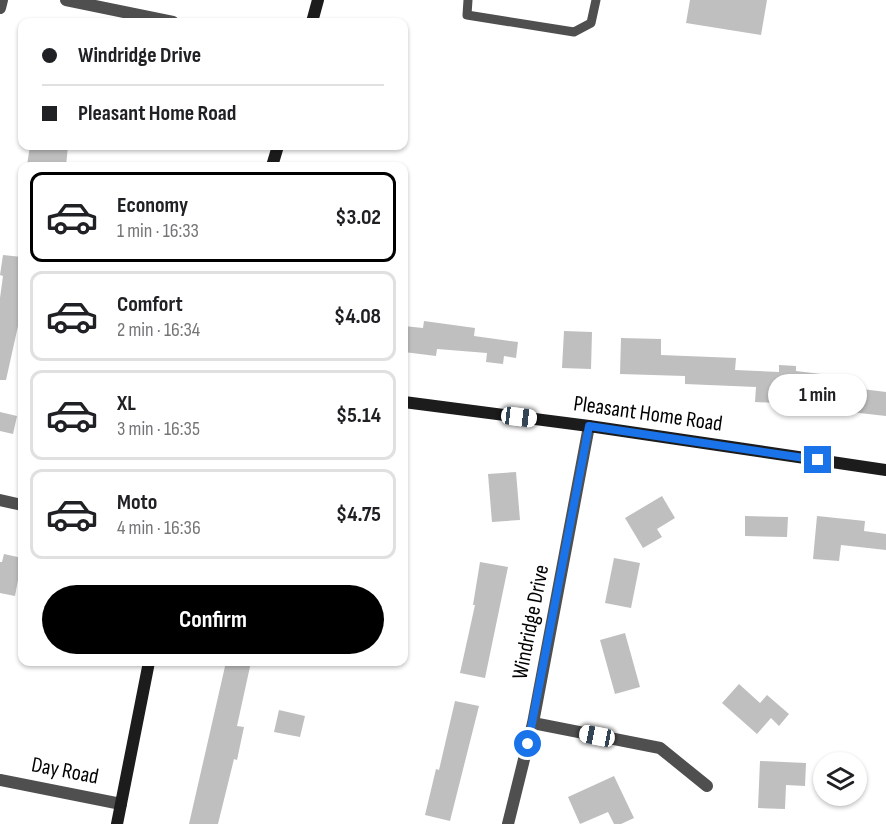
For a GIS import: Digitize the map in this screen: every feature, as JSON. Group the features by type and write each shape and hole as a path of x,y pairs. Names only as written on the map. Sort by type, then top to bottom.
{"street":[{"path":"0,8 2,0"},
{"path":"66,0 153,18"},
{"path":"313,18 318,0"},
{"name":"Pleasant Home Road","path":"408,403 589,426 886,470"},
{"name":"Windridge Drive","path":"508,824 533,723 589,426"},
{"path":"0,500 18,504"},
{"path":"117,824 148,666"},
{"path":"533,723 660,748 707,786"},
{"name":"Day Road","path":"0,780 121,804"}],"lane":[{"path":"468,0 466,15 574,32 591,23 596,0"}],"building":[{"path":"690,0 767,0 761,35 686,23"},
{"path":"29,150 68,150 66,162 27,162"},
{"path":"3,255 18,257 18,326 6,380 0,380 0,298 3,276 0,275"},
{"path":"424,321 475,328 474,336 518,342 516,358 504,356 503,364 486,362 487,353 437,349 436,356 408,352 408,326 423,328"},
{"path":"564,331 592,332 591,369 562,368"},
{"path":"621,338 661,339 661,355 736,358 735,370 779,372 779,365 796,366 796,371 855,378 854,388 886,392 886,416 815,408 815,405 755,402 756,387 685,384 685,376 620,374"},
{"path":"0,412 17,416 13,434 0,431"},
{"path":"516,472 520,520 492,522 488,474"},
{"path":"662,496 675,518 657,529 662,537 643,548 625,518"},
{"path":"745,516 788,517 787,537 745,536"},
{"path":"817,516 865,521 864,531 886,534 886,550 841,545 839,561 813,559"},
{"path":"4,554 18,557 15,596 0,593 0,562"},
{"path":"614,558 640,563 631,608 605,603"},
{"path":"480,562 508,567 485,678 460,673 475,605 473,605"},
{"path":"625,633 640,687 615,694 600,640"},
{"path":"225,666 250,666 237,726 244,727 218,824 189,824"},
{"path":"739,684 760,703 767,695 789,714 779,726 771,718 757,734 722,703"},
{"path":"455,701 479,706 450,821 425,815 436,769 439,770"},
{"path":"279,710 305,716 300,737 274,732"},
{"path":"760,761 806,763 805,786 786,785 785,809 758,808"},
{"path":"614,776 634,818 621,824 614,824 608,812 580,824 568,797"}],"route":[{"path":"528,744 589,426 818,460"}]}
